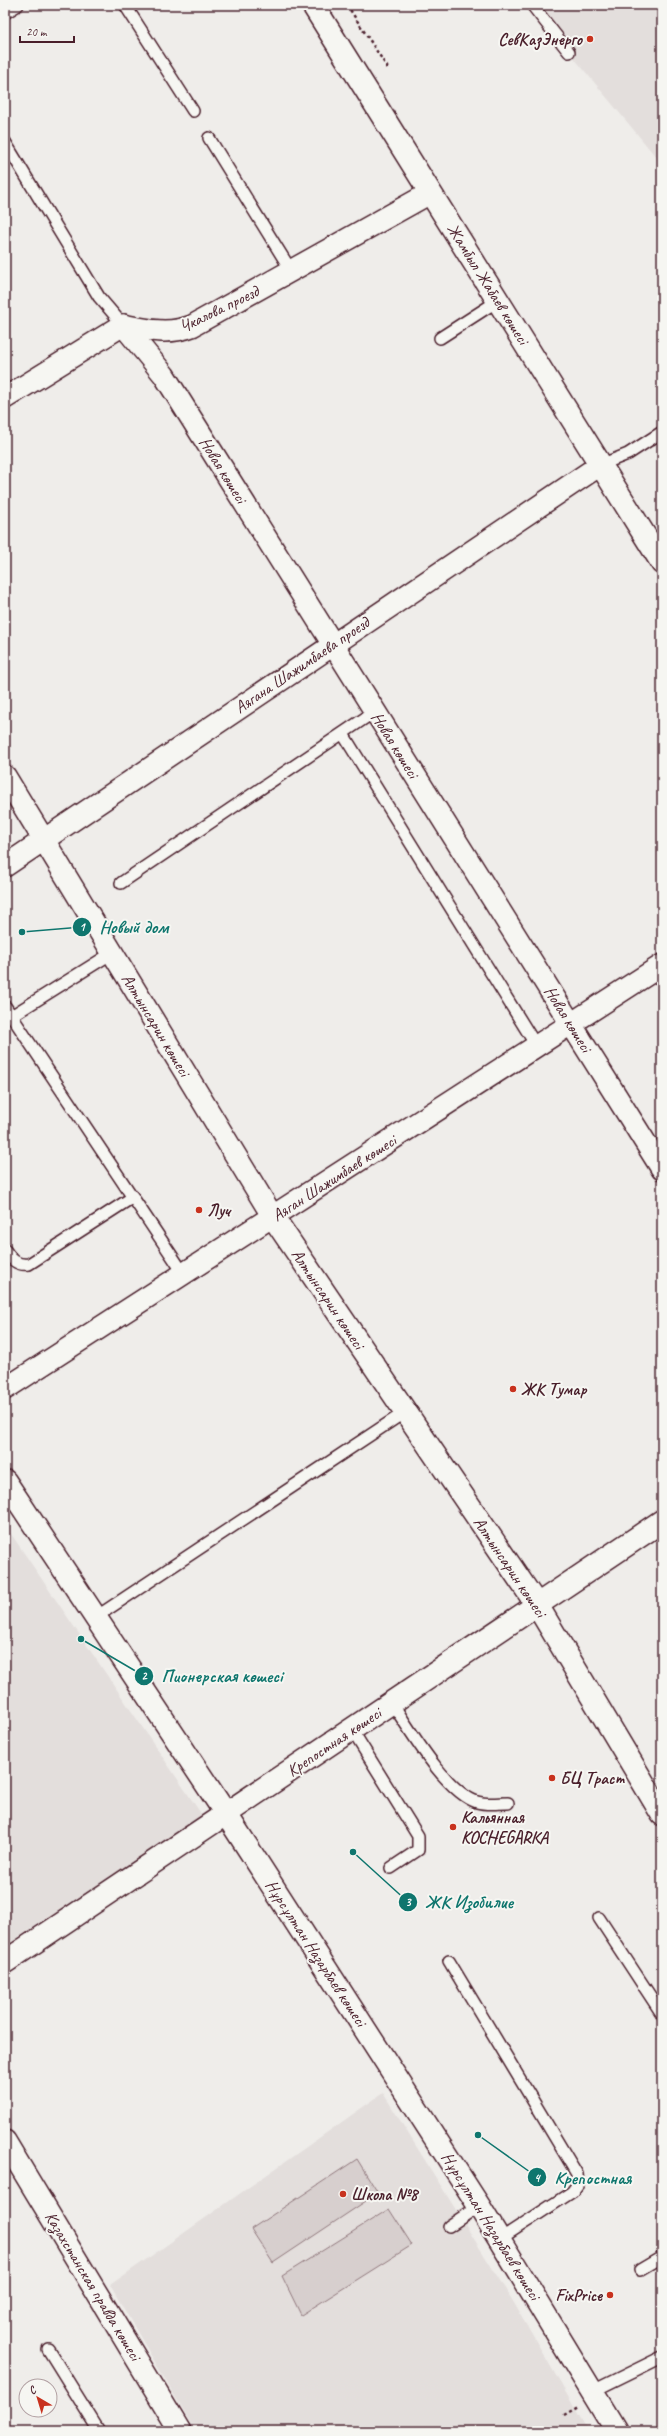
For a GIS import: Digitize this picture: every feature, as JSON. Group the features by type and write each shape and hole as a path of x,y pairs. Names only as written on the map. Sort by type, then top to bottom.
{"main road":[{"name":"Жамбыл Жабаев көшесі","path":"313,5 430,193 499,300 662,563"},
{"name":"Алтынсарин көшесі","path":"273,1217 537,1605 662,1814"},
{"name":"Нұрсұлтан Назарбаев көшесі","path":"5,1481 226,1814 479,2206 616,2431"},
{"name":"Крепостная көшесі","path":"5,1962 662,1522"}],"street":[{"name":"Чкалова проезд","path":"123,325 164,332 179,331 292,272 430,193"},
{"path":"5,398 123,325"},
{"name":"Новая көшесі","path":"123,325 164,375 662,1169"},
{"name":"Аягана Шажимбаева проезд","path":"5,866 600,465"},
{"name":"Алтынсарин көшесі","path":"5,776 273,1217"},
{"name":"Аяган Шажимбаев көшесі","path":"5,1389 662,966"},
{"name":"Казахстанская правда көшесі","path":"5,2141 180,2431"}],"lane":[{"path":"5,13 18,5"},
{"path":"125,5 193,111"},
{"path":"532,5 568,52"},
{"path":"209,138 292,272"},
{"path":"5,142 99,297 123,325"},
{"path":"440,338 499,300"},
{"path":"600,465 628,454 662,432"},
{"path":"121,883 374,712"},
{"path":"343,734 537,1047"},
{"path":"13,1015 112,953"},
{"path":"5,1006 13,1015 184,1274"},
{"path":"5,1250 16,1262 22,1265 29,1264 133,1197"},
{"path":"96,1617 405,1412"},
{"path":"392,1703 431,1760 460,1791 478,1802 491,1804 508,1803"},
{"path":"352,1730 418,1836 418,1850 391,1868"},
{"path":"599,1918 662,2014"},
{"path":"448,1961 577,2174 578,2184 572,2192 500,2239"},
{"path":"450,2226 479,2206"},
{"path":"640,2270 662,2257"},
{"path":"48,2349 99,2431"},
{"path":"593,2391 662,2356"}],"path":[{"path":"347,5 389,70"}],"shaded area":[{"path":"530,5 662,5 662,164"},
{"path":"5,1525 202,1815 5,1946"},
{"name":"Школа №8","path":"383,2093 514,2303 588,2431 195,2431 110,2285"},
{"path":"357,2159 378,2193 273,2263 251,2229"},
{"path":"389,2209 412,2245 301,2315 282,2276"}],"place":[{"name":"СевКазЭнерго","path":"590,39"},
{"name":"Новый дом","path":"22,932"},
{"name":"Луч","path":"199,1210"},
{"name":"ЖК Тумар","path":"513,1389"},
{"name":"Пионерская көшесі","path":"81,1639"},
{"name":"БЦ Траст","path":"552,1778"},
{"name":"Кальянная KOCHEGARKA","path":"453,1827"},
{"name":"ЖК Изобилие","path":"353,1852"},
{"name":"Крепостная","path":"478,2135"},
{"name":"Школа №8","path":"343,2194"},
{"name":"FixPrice","path":"610,2295"}]}
